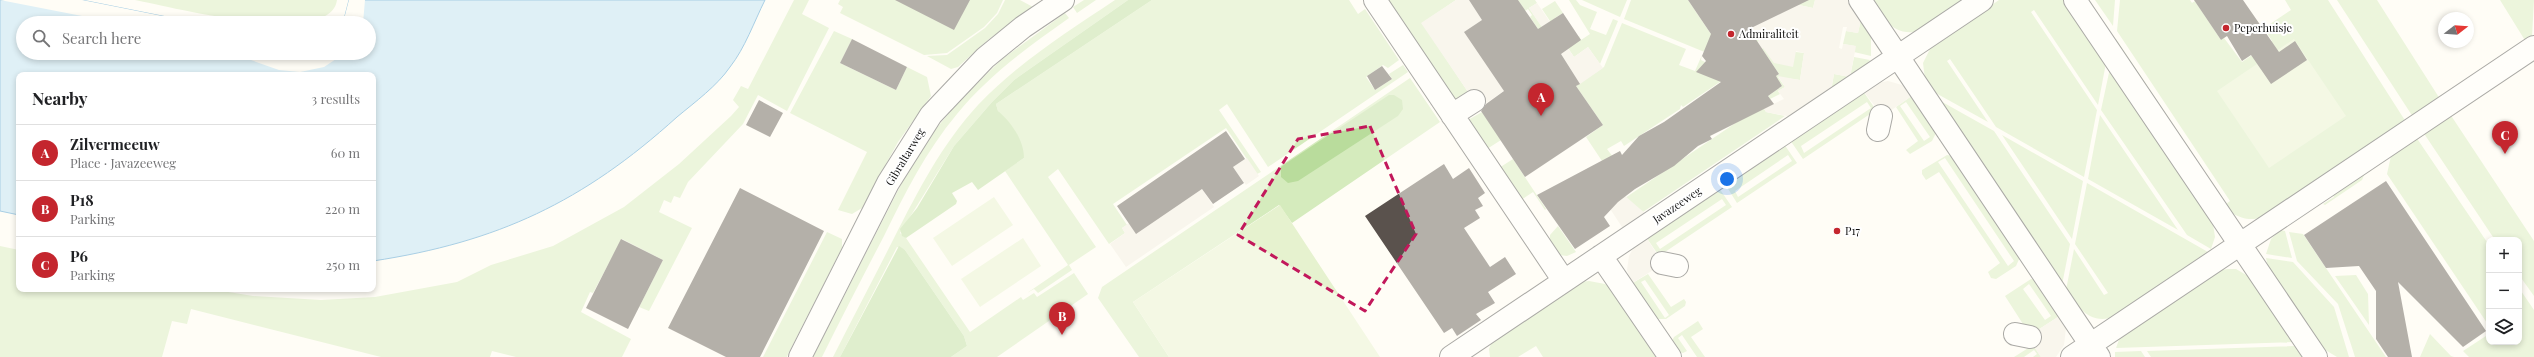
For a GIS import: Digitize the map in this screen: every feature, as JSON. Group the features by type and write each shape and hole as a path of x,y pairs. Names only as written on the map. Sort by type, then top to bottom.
{"street":[{"name":"Gibraltarweg","path":"800,357 888,183 931,115 985,58 1023,27 1063,0"},
{"path":"1375,0 1564,281"},
{"path":"1860,0 1898,57 1915,91 2069,320 2095,350"},
{"name":"Javazeeweg","path":"1451,357 1634,234 1814,108 1865,84 1898,57 1982,0"},
{"path":"2075,0 2316,357"},
{"path":"2072,357 2095,350 2240,244 2534,47"},
{"path":"1452,115 1474,101"},
{"path":"1601,256 1626,284 1670,357"}],"highlighted area":[{"path":"1370,126 1416,234 1365,311 1238,235 1298,139"}],"green space":[{"path":"135,0 337,0 328,14 323,16 211,16"},
{"path":"794,0 809,0 802,14 829,28 787,111 758,95 743,124 688,182 680,198 674,196 671,203 664,200 659,212 692,228 649,311 639,307 663,260 622,239 593,293 590,292 581,312 631,339 622,357 516,357 492,351 490,357 381,357 191,309 187,324 172,321 162,357 0,357 0,246 16,249 16,292 228,292 253,296 321,300 375,297 457,282 491,265 553,246 624,207 679,164 731,116 739,107 733,100 741,86 748,89"},
{"path":"840,0 1003,0 997,13 984,27 947,53 924,55 840,13 843,7 838,4"},
{"path":"1005,0 1020,0 1033,7 989,39 958,67 951,69 927,56 947,55 985,28 998,14"},
{"path":"1084,0 1096,0 1077,13 1073,7"},
{"path":"1115,0 1128,0 1014,80 992,102 954,146 900,233 906,238 970,332 1021,297 1023,300 1034,293 1037,297 1074,273 1088,294 997,357 951,357 967,346 964,336 905,250 897,247 840,357 833,357 903,220 932,168 965,120 993,90 1026,62 1061,36"},
{"path":"1128,0 1152,0 996,104 998,111 1008,120 1016,132 1022,145 1024,158 978,190 972,182 952,193 957,201 956,204 906,238 902,236 900,229 917,208 954,146 992,102 1014,80"},
{"path":"1152,0 1349,0 1358,14 1365,9 1399,60 1388,68 1383,65 1366,77 1375,90 1392,79 1389,74 1403,65 1408,72 1268,167 1227,104 1219,110 1261,172 1257,174 1226,128 1113,204 1127,225 1122,228 1125,233 1109,244 1058,169 1048,177 1096,247 1069,265 1072,270 1038,293 1034,289 1027,293 1068,265 1005,171 1024,158 998,111 996,104"},
{"path":"1387,0 1456,0 1422,23 1472,98 1458,107"},
{"path":"1518,0 1535,0 1537,3 1529,8 1572,71 1568,74 1530,17 1532,15 1528,9 1525,11"},
{"path":"1569,0 1576,0 1580,5 1597,12 1590,29 1606,35 1613,19 1618,21 1600,64 1588,47 1574,57 1542,9 1555,1 1563,13 1555,18 1570,42 1579,36 1581,40 1590,34"},
{"path":"1582,0 1627,0 1620,17"},
{"path":"1631,0 1688,0 1725,55 1748,25 1759,41 1724,60 1624,19"},
{"path":"1799,0 1815,0 1813,8 1799,5"},
{"path":"1870,0 1965,0 1915,32 1907,32 1900,31 1888,23"},
{"path":"1999,0 2064,0 2106,63 2098,105 2034,10 2031,12 2097,110 2084,177 1996,127 1950,59 1947,61 1988,122 1932,91 1925,79 1923,63 1931,47"},
{"path":"2095,0 2115,0 2113,26"},
{"path":"2120,0 2190,0 2192,3 2195,1 2221,40 2224,38 2242,62 2272,41 2264,28 2291,10 2285,0 2328,0 2406,122 2263,217 2251,219 2235,215 2231,213 2116,43 2116,39 2226,204 2230,201 2117,31"},
{"path":"2337,0 2377,0 2440,99 2413,117"},
{"path":"2500,0 2534,0 2532,37 2526,42"},
{"path":"1065,13 1069,18 1010,62 969,100 935,143 908,188 822,357 813,357 908,171 935,130 959,101 1001,60"},
{"path":"1861,19 1871,36 1871,56 1854,52 1855,46 1843,44 1846,31 1858,33"},
{"path":"1622,23 1686,49 1679,65 1695,71 1702,55 1701,60 1711,65 1739,69 1683,107 1681,105 1680,109 1624,146 1621,141 1607,149 1613,157 1604,164 1586,137 1603,125 1576,86 1604,67"},
{"path":"834,31 852,39 840,63 896,90 907,67 927,77 931,96 898,142 862,208 852,214 838,210 867,152 790,113"},
{"path":"2294,39 2346,116 2269,168 2217,91"},
{"path":"1763,48 1804,53 1800,80 1778,77 1785,87 1778,91 1780,94 1770,99 1768,96 1782,86 1775,77 1779,74 1763,50 1740,63"},
{"path":"1854,57 1870,60 1865,67 1831,91 1834,74 1850,77"},
{"path":"2110,68 2213,224 2215,237 2211,249 2187,235 2101,110"},
{"path":"1410,78 1440,122 1292,223 1279,205 1133,302 1169,357 1139,357 1098,298 1102,287"},
{"path":"1863,91 1876,110 1803,159 1790,140","holes":["1867,102 1871,108 1804,153 1801,146"]},
{"path":"1389,95 1394,95 1402,100 1403,109 1398,116 1298,181 1288,183 1281,177 1281,167"},
{"path":"1913,95 1936,133 1932,141 1910,154 1906,150 1918,141 1896,107","holes":["1906,102 1930,137 1924,141 1900,106"]},
{"path":"1937,99 1994,131 2070,244 2062,285"},
{"path":"1762,105 1766,112 1785,116 1643,212 1625,198"},
{"path":"1482,112 1501,140 1487,149 1468,120"},
{"path":"2450,114 2534,241 2534,296 2522,279 2522,237 2493,237 2423,132"},
{"path":"2100,115 2178,230 2088,179"},
{"path":"2002,135 2083,181 2072,239"},
{"path":"2416,137 2486,241 2486,322 2387,174 2391,156"},
{"path":"1784,144 1797,163 1737,203 1725,184","holes":["1788,155 1792,161 1738,197 1735,191"]},
{"path":"1947,155 1952,156 2020,257 2016,266 1996,279 1991,278 1988,272 2000,263 1939,172 1926,180 1922,174 1922,170","holes":["1945,158 2014,261 2008,266 1938,162"]},
{"path":"1513,159 1546,209 1545,210 1533,192 1521,200 1499,168"},
{"path":"2365,173 2362,180 2325,205 2323,204 2334,197 2332,194"},
{"path":"2087,183 2208,252 2116,316 2107,319 2099,319 2086,314 2066,290 2074,249 2104,295 2108,293 2075,244"},
{"path":"1719,188 1732,207 1659,256 1646,237","holes":["1722,199 1726,205 1660,249 1656,243"]},
{"path":"994,197 1013,225 952,266 933,238"},
{"path":"1280,205 1380,357 1169,357 1133,302"},
{"path":"1558,226 1576,252 1567,256 1559,255 1550,242 1550,235"},
{"path":"2280,230 2285,231 2292,258 2266,254 2271,239"},
{"path":"827,232 842,239 842,248 787,357 763,357"},
{"path":"2289,232 2303,234 2386,357 2355,357 2338,304 2297,261"},
{"path":"1023,238 1041,266 980,307 961,279"},
{"path":"899,246 905,250 964,336 967,346 951,357 840,357"},
{"path":"2266,258 2293,262 2334,307 2349,357 2337,357 2322,348 2268,267"},
{"path":"2236,269 2248,276 2294,342 2116,348 2120,337 2221,270"},
{"path":"1648,274 1671,307 1684,299 1686,302 1685,306 1666,319 1655,319 1631,284","holes":["1645,280 1669,315 1665,318 1641,282"]},
{"path":"2356,275 2368,294 2369,325 2335,276"},
{"path":"2031,279 2036,280 2061,315 2030,335 2005,296","holes":["2029,284 2051,316 2045,320 2023,289"]},
{"path":"1589,281 1605,284 1612,289 1659,357 1543,357 1536,346 1518,357 1490,357 1489,349 1492,341 1581,282"},
{"path":"2522,292 2534,310 2534,357 2469,357 2463,351 2486,336 2486,345 2522,345"},
{"path":"1698,321 1703,329 1691,337 1705,357 1697,357 1682,335 1678,338 1687,351 1683,353 1676,351 1672,341 1674,337"},
{"path":"2430,334 2451,356 2454,357 2420,357"},
{"path":"2033,345 2041,357 2033,357 2037,354 2034,350 2024,357 2014,357"},
{"path":"2297,346 2305,357 2151,357 2147,351"},
{"path":"2141,351 2145,357 2115,357 2115,352"}],"shaded area":[{"path":"1456,0 1492,0 1498,9 1465,32 1505,90 1479,108 1421,23"},
{"path":"1799,0 1799,5 1813,8 1815,0 1849,0 1861,19 1858,33 1846,31 1847,27 1843,27 1839,48 1842,49 1843,44 1856,46 1850,77 1834,74 1831,91 1792,117 1766,112 1762,105 1767,107 1784,99 1778,91 1785,87 1778,76 1800,80 1804,53 1796,51 1793,67 1774,63 1763,48 1741,63 1746,49 1759,41 1748,25"},
{"path":"1537,3 1574,57 1588,47 1603,68 1580,84 1529,8"},
{"path":"1888,81 1902,85 1913,95 1883,116 1863,91 1877,83"},
{"path":"1247,158 1259,176 1246,185 1233,167"},
{"path":"1202,189 1214,207 1126,267 1110,244 1125,233 1122,228 1129,223 1136,233"},
{"path":"1624,195 1647,215 1628,228 1622,227 1603,198"},
{"path":"1646,237 1658,256 1661,265 1631,284 1627,270 1629,256 1635,245"},
{"path":"2061,315 2066,328 2064,345 2056,357 2041,357 2029,339 2030,335"}],"water":[{"path":"0,0 82,0 162,16 16,16 16,60 376,60 376,16 345,16 349,0 765,0 740,52 725,74 705,94 642,147 607,173 572,195 537,214 499,230 460,242 418,253 376,260 376,72 16,72 16,214 0,211"}],"pier":[{"path":"0,0 82,0 162,16 82,16"},
{"path":"349,0 365,0 364,16 345,16"},
{"path":"251,60 334,60 324,67 300,72 279,70"}],"building":[{"path":"895,0 970,0 954,30"},
{"path":"1469,0 1518,0 1538,29 1563,13 1581,40 1561,54 1580,84 1576,86 1603,125 1525,177 1481,111 1486,104 1504,91 1464,32 1482,20"},
{"path":"1688,0 1809,0 1749,29 1779,74 1776,76 1782,86 1768,96 1774,104 1710,136 1712,139 1698,146 1674,166 1635,189 1618,202 1604,217 1610,226 1575,249 1537,195 1620,151 1622,155 1639,136 1664,122 1721,82 1696,72 1706,61 1702,56 1711,34"},
{"path":"2194,0 2243,0 2279,52 2295,41 2307,60 2271,84 2251,55 2242,61 2227,36 2221,40"},
{"path":"852,39 907,67 896,90 840,63"},
{"path":"1382,66 1392,79 1375,90 1367,76"},
{"path":"759,100 783,113 770,137 746,125"},
{"path":"1226,131 1245,159 1233,167 1244,183 1213,204 1202,189 1136,234 1117,206"},
{"path":"1444,164 1453,179 1469,168 1485,193 1478,198 1483,206 1475,210 1480,218 1464,228 1490,267 1505,257 1516,274 1488,292 1495,303 1476,314 1481,320 1457,336 1452,328 1444,333 1365,216"},
{"path":"2386,181 2486,331 2463,347 2398,282 2412,357 2388,357 2376,339 2376,291 2359,266 2326,268 2304,235"},
{"path":"740,188 824,231 760,357 726,357 668,328"},
{"path":"621,239 663,260 628,329 586,308"}],"place":[{"name":"Peperhuisje","path":"2226,28"},
{"name":"Admiraliteit","path":"1731,34"},
{"name":"Zilvermeeuw","path":"1541,116"},
{"name":"P6","path":"2505,154"},
{"name":"P17","path":"1837,231"},
{"name":"P18","path":"1062,335"}]}
